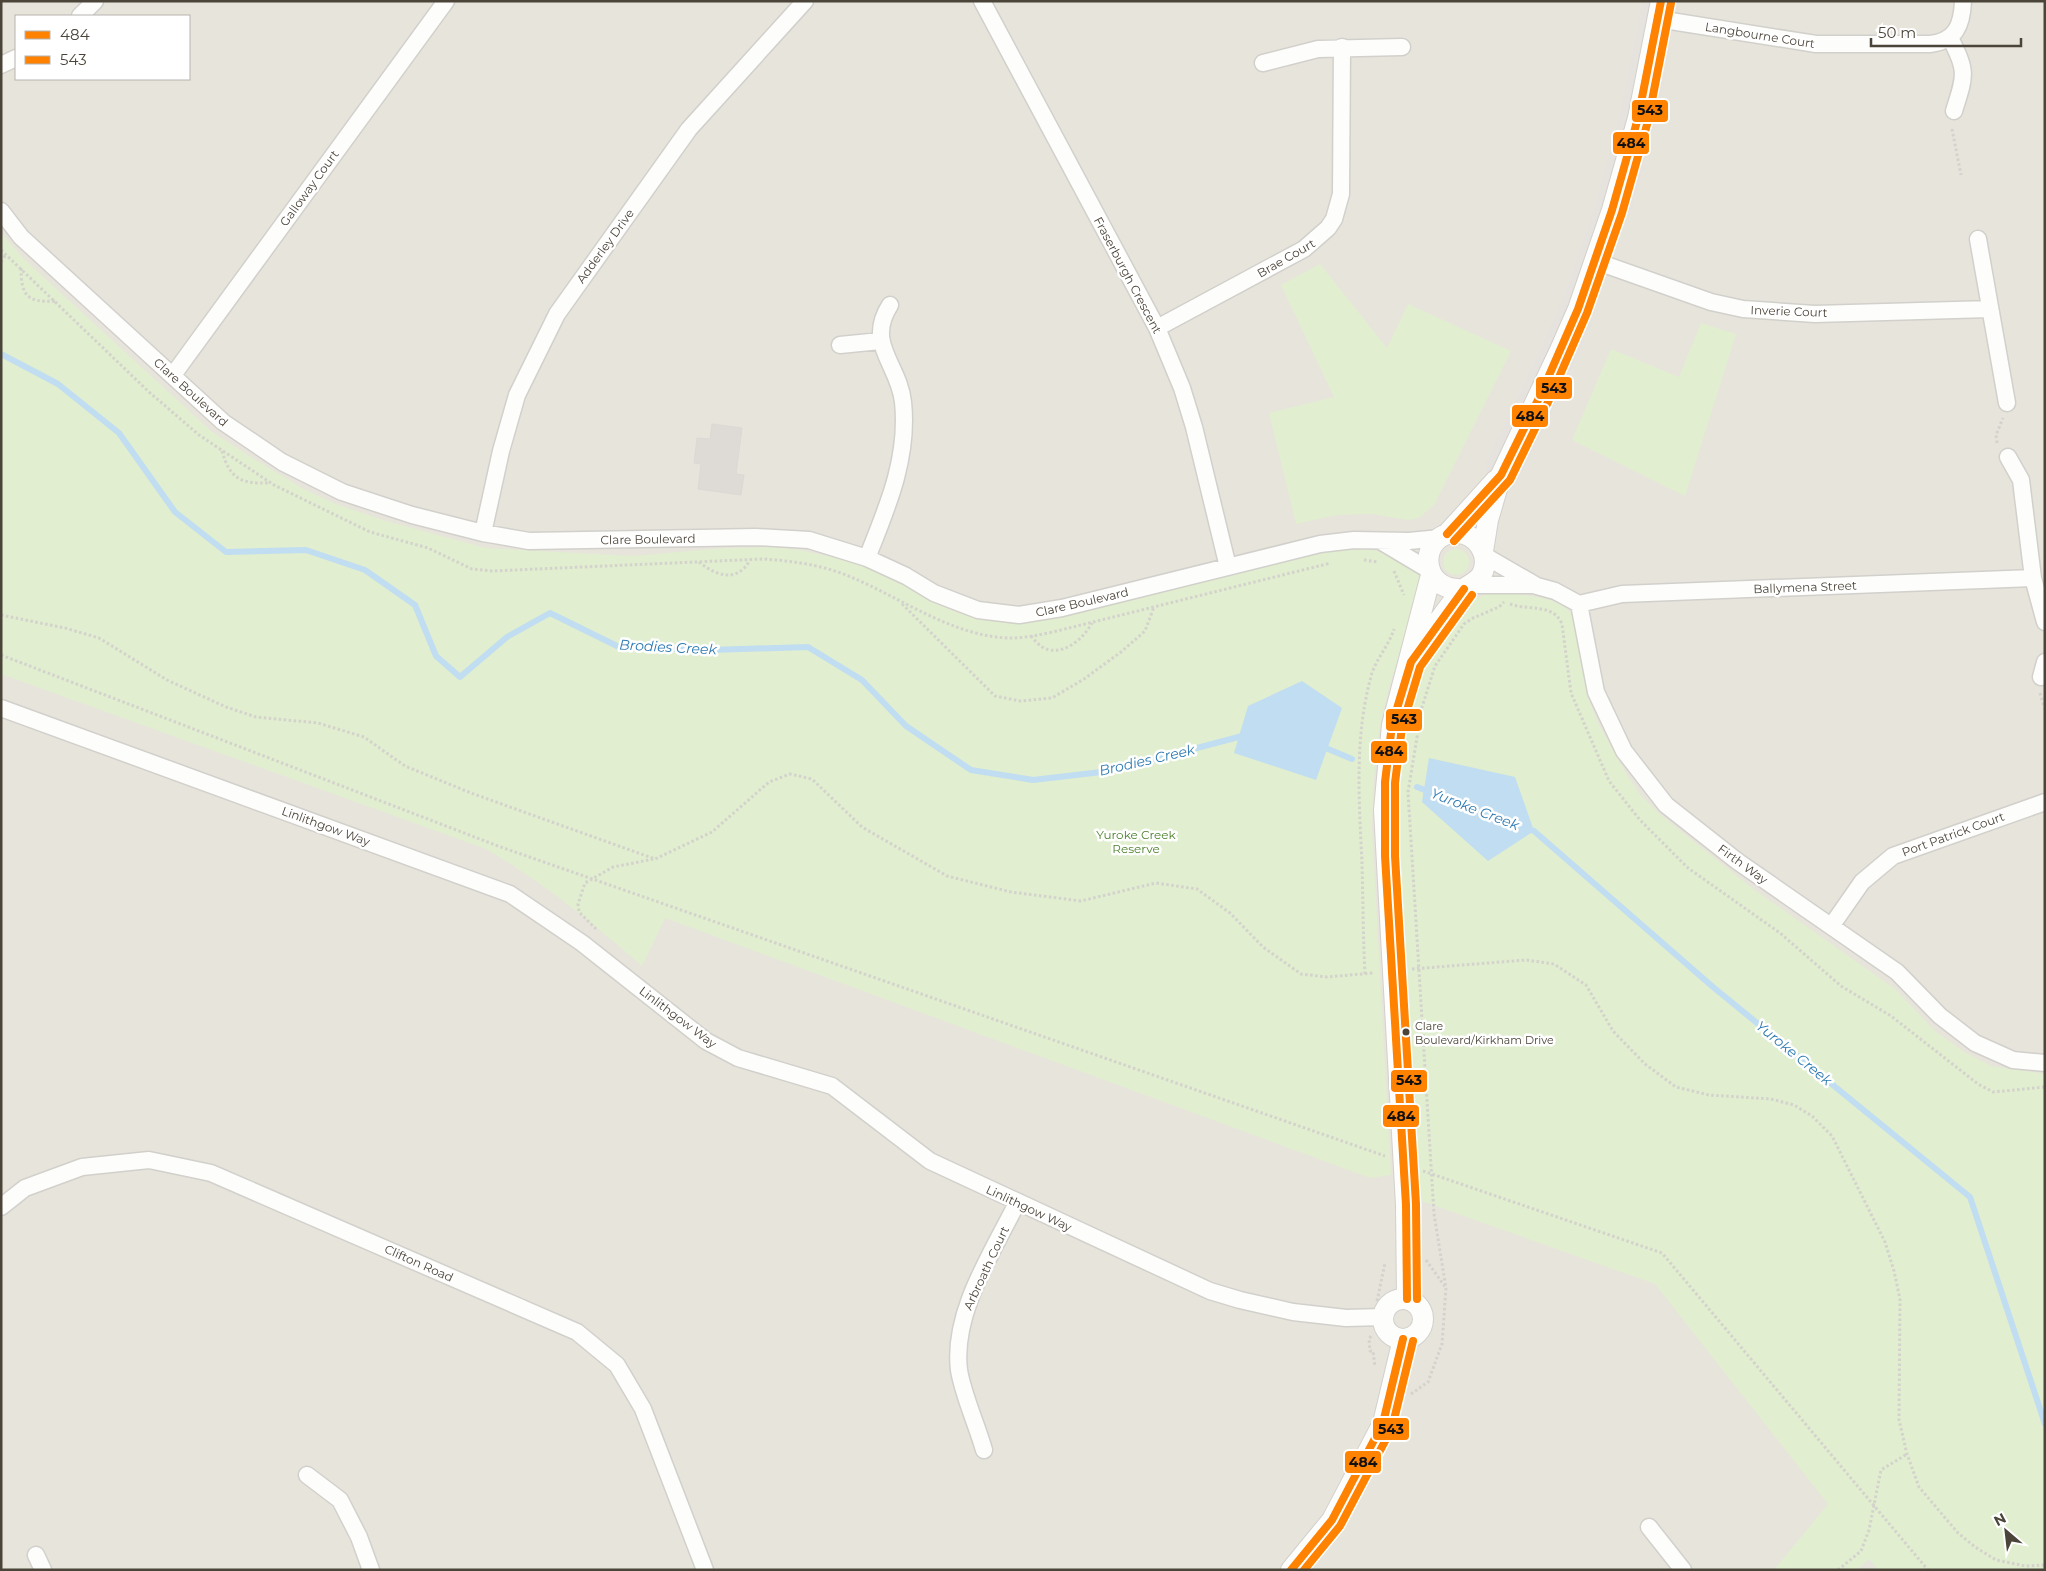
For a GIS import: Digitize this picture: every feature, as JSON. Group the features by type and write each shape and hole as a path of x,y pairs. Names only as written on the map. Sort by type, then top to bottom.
{"street":[{"path":"81,15 95,1"},
{"name":"Galloway Court","path":"173,376 446,1"},
{"name":"Adderley Drive","path":"483,533 501,451 517,395 557,314 689,129 805,1"},
{"name":"Fraserburgh Crescent","path":"982,1 1157,328 1182,388 1194,427 1228,567"},
{"path":"1954,111 1962,86 1964,70 1960,56 1950,38 1960,26 1962,1"},
{"path":"1410,662 1467,587 1482,573 1488,520 1500,475 1554,365 1595,261 1612,210 1638,118 1660,10"},
{"name":"Langbourne Court","path":"1660,10 1816,44 1930,44 1950,38"},
{"path":"1263,63 1303,52 1342,47 1402,47"},
{"name":"Brae Court","path":"1157,328 1304,249 1328,228 1334,218 1341,194 1342,47"},
{"path":"1,65 15,58"},
{"name":"Clare Boulevard","path":"1,211 21,237 224,422 282,462 333,488 412,515 483,533 529,541 756,537 809,540 867,558 906,576 934,593 964,606 1001,614 1019,614 1062,608 1337,541 1382,542 1444,536"},
{"path":"1978,239 2007,402"},
{"name":"Inverie Court","path":"1595,261 1711,302 1742,309 1815,314 1990,309"},
{"path":"867,558 893,493 903,446 904,415 900,383 880,341 881,326 890,305"},
{"path":"840,346 880,341"},
{"path":"2008,457 2021,480 2033,578 2045,622"},
{"path":"1407,1299 1406,1205 1385,856 1385,782 1392,725 1410,662 1430,572 1429,552 1500,475"},
{"path":"1444,536 1456,533 1472,537 1484,554 1536,586"},
{"name":"Clare Boulevard","path":"1382,542 1430,572"},
{"path":"1430,572 1445,587 1536,586 1555,591 1578,604"},
{"name":"Ballymena Street","path":"1578,604 1622,594 2033,578"},
{"name":"Firth Way","path":"1578,604 1596,692 1624,751 1666,806 1738,861 1897,972 1940,1016 1975,1043 2013,1060 2045,1063"},
{"name":"Linlithgow Way","path":"1,708 510,894 582,943 706,1041 738,1058 832,1086 930,1162 1178,1277 1240,1300 1293,1312 1346,1318 1383,1317"},
{"name":"Port Patrick Court","path":"1832,926 1862,882 1893,856 2045,802"},
{"name":"Clifton Road","path":"1,1206 25,1188 82,1167 149,1160 211,1173 577,1332 617,1365 643,1409 705,1570"},
{"name":"Arbroath Court","path":"984,1450 960,1372 958,1346 962,1323 971,1297 1016,1203"},
{"path":"1397,1299 1407,1299 1416,1303 1423,1319 1422,1326 1417,1334 1402,1339 1390,1334 1386,1329 1383,1317 1385,1310 1391,1303 1397,1299"},
{"path":"1290,1570 1332,1520 1383,1423 1402,1339"},
{"path":"307,1475 340,1500 360,1537 370,1570"},
{"path":"1649,1527 1684,1570"}],"path":[{"path":"1954,111 1952,123 1953,139 1961,175"},
{"path":"1,250 149,392 199,435 222,451 270,483 370,532 428,548 472,570 531,570 698,561 750,560 800,562 849,576 900,603 944,621 978,632 1009,638 1030,636 1092,622 1338,562"},
{"path":"1,262 6,254"},
{"path":"20,268 23,289 29,298 38,302 55,300"},
{"path":"2007,402 1996,435 1998,447 2008,457"},
{"path":"222,451 227,466 241,480 252,484 270,483"},
{"path":"698,561 713,573 728,575 746,567 750,560"},
{"path":"1357,560 1382,564"},
{"path":"1392,569 1402,587 1404,600"},
{"path":"1428,1382 1442,1344 1446,1288 1434,1214 1408,792 1422,707 1435,666 1464,624 1499,607 1504,602 1515,606 1550,611 1559,616 1562,624 1571,693 1609,782 1640,820 1688,868 1780,933 1842,986 1891,1016 1978,1084 1993,1092 2045,1087"},
{"path":"900,603 994,696 1020,701 1052,698 1084,679 1122,652 1145,631 1154,607"},
{"path":"1,615 64,628 99,638 167,680 226,708 256,717 318,723 364,737 405,766 471,793 655,859"},
{"path":"1030,636 1041,647 1052,651 1080,640 1092,622"},
{"path":"1365,974 1358,794 1360,755 1364,712 1373,671 1389,644 1395,627"},
{"path":"1,655 498,846 1662,1253 1928,1570"},
{"path":"599,932 578,912 578,904 585,883 614,867 655,859 712,832 769,782 790,774 812,778 862,827 947,876 1011,892 1081,901 1156,884 1197,889 1230,913 1263,948 1301,974 1327,977 1526,960 1554,964 1586,984 1612,1031 1645,1064 1676,1087 1709,1095 1770,1099 1794,1105 1812,1116 1832,1136 1886,1242 1894,1271 1900,1299 1899,1420 1907,1454 1919,1487 1958,1533 1975,1547 1996,1560 2026,1566 2045,1565"},
{"path":"1369,1339 1370,1352 1373,1351"},
{"path":"1838,1570 1861,1551 1874,1505 1881,1470 1907,1454"}],"shaded area":[{"path":"1,1 2045,1 2045,1570 1,1570"},
{"path":"1643,1 1650,1 1635,84 1616,159 1592,239 1576,284 1542,366 1488,476 1485,465 1565,293 1593,212 1617,126"},
{"path":"1660,67 1666,76 1655,123 1630,215 1621,218 1639,155"},
{"path":"1589,309 1593,320 1550,417 1514,488 1504,491 1544,412"}],"green space":[{"name":"Yuroke Creek Reserve","path":"1,233 25,260 211,431 251,457 302,488 336,504 386,521 486,548 633,556 724,548 772,547 800,550 854,562 901,582 944,607 961,614 995,621 1025,623 1057,618 1339,549 1376,551 1399,558 1409,564 1417,572 1422,583 1385,704 1375,766 1372,813 1391,1175 1370,1178 665,918 642,966 547,889 486,849 1,674"},
{"path":"1320,264 1387,348 1408,304 1511,351 1434,505 1419,518 1408,520 1372,514 1337,515 1296,524 1269,413 1334,397 1281,285"},
{"path":"1701,323 1736,334 1685,496 1572,440 1611,349 1679,377"},
{"path":"1456,549 1466,552 1469,562 1466,572 1456,575 1446,572 1443,562 1446,552"},
{"path":"1497,590 1547,599 1561,604 1572,614 1588,697 1598,723 1627,775 1642,797 1663,817 1752,888 1895,989 1936,1032 1966,1053 1991,1066 2045,1074 2045,1570 1878,1570 1869,1559 1857,1570 1774,1570 1828,1504 1655,1284 1416,1199 1394,777 1414,689 1438,631 1455,611 1479,597"}],"water":[{"path":"1302,681 1342,708 1316,780 1234,753 1248,706"},
{"path":"1429,758 1515,777 1534,831 1488,861 1422,802"}],"building":[{"path":"712,424 742,428 736,474 744,475 741,495 698,489 701,464 694,463 697,438 710,439"}],"waterway":[{"name":"Brodies Creek","path":"1,354 58,384 119,433 175,512 226,552 306,550 365,570 415,605 436,656 460,677 507,637 550,613 619,647 710,650 808,647 862,680 906,726 971,770 1033,780 1110,771 1246,735"},
{"name":"Brodies Creek","path":"1321,746 1352,759"},
{"name":"Yuroke Creek","path":"1417,787 1430,792"},
{"name":"Yuroke Creek","path":"1526,828 1534,831 1713,987 1970,1197 2045,1424"}],"transit line":[{"name":"484","path":"1447,534 1501,475 1540,396 1578,309 1612,210 1638,118 1661,1"},
{"name":"543","path":"1454,541 1510,480 1549,400 1587,313 1622,213 1648,121 1671,3"},
{"name":"484","path":"1407,1299 1406,1205 1385,856 1385,782 1392,725 1411,662 1464,589"},
{"name":"543","path":"1417,1299 1416,1204 1395,856 1395,783 1402,727 1420,667 1472,595"},
{"name":"484","path":"1291,1570 1332,1520 1383,1423 1403,1339"},
{"name":"543","path":"1304,1570 1340,1526 1392,1428 1413,1341"}],"place":[{"name":"Clare Boulevard/Kirkham Drive","path":"1406,1032"}]}
